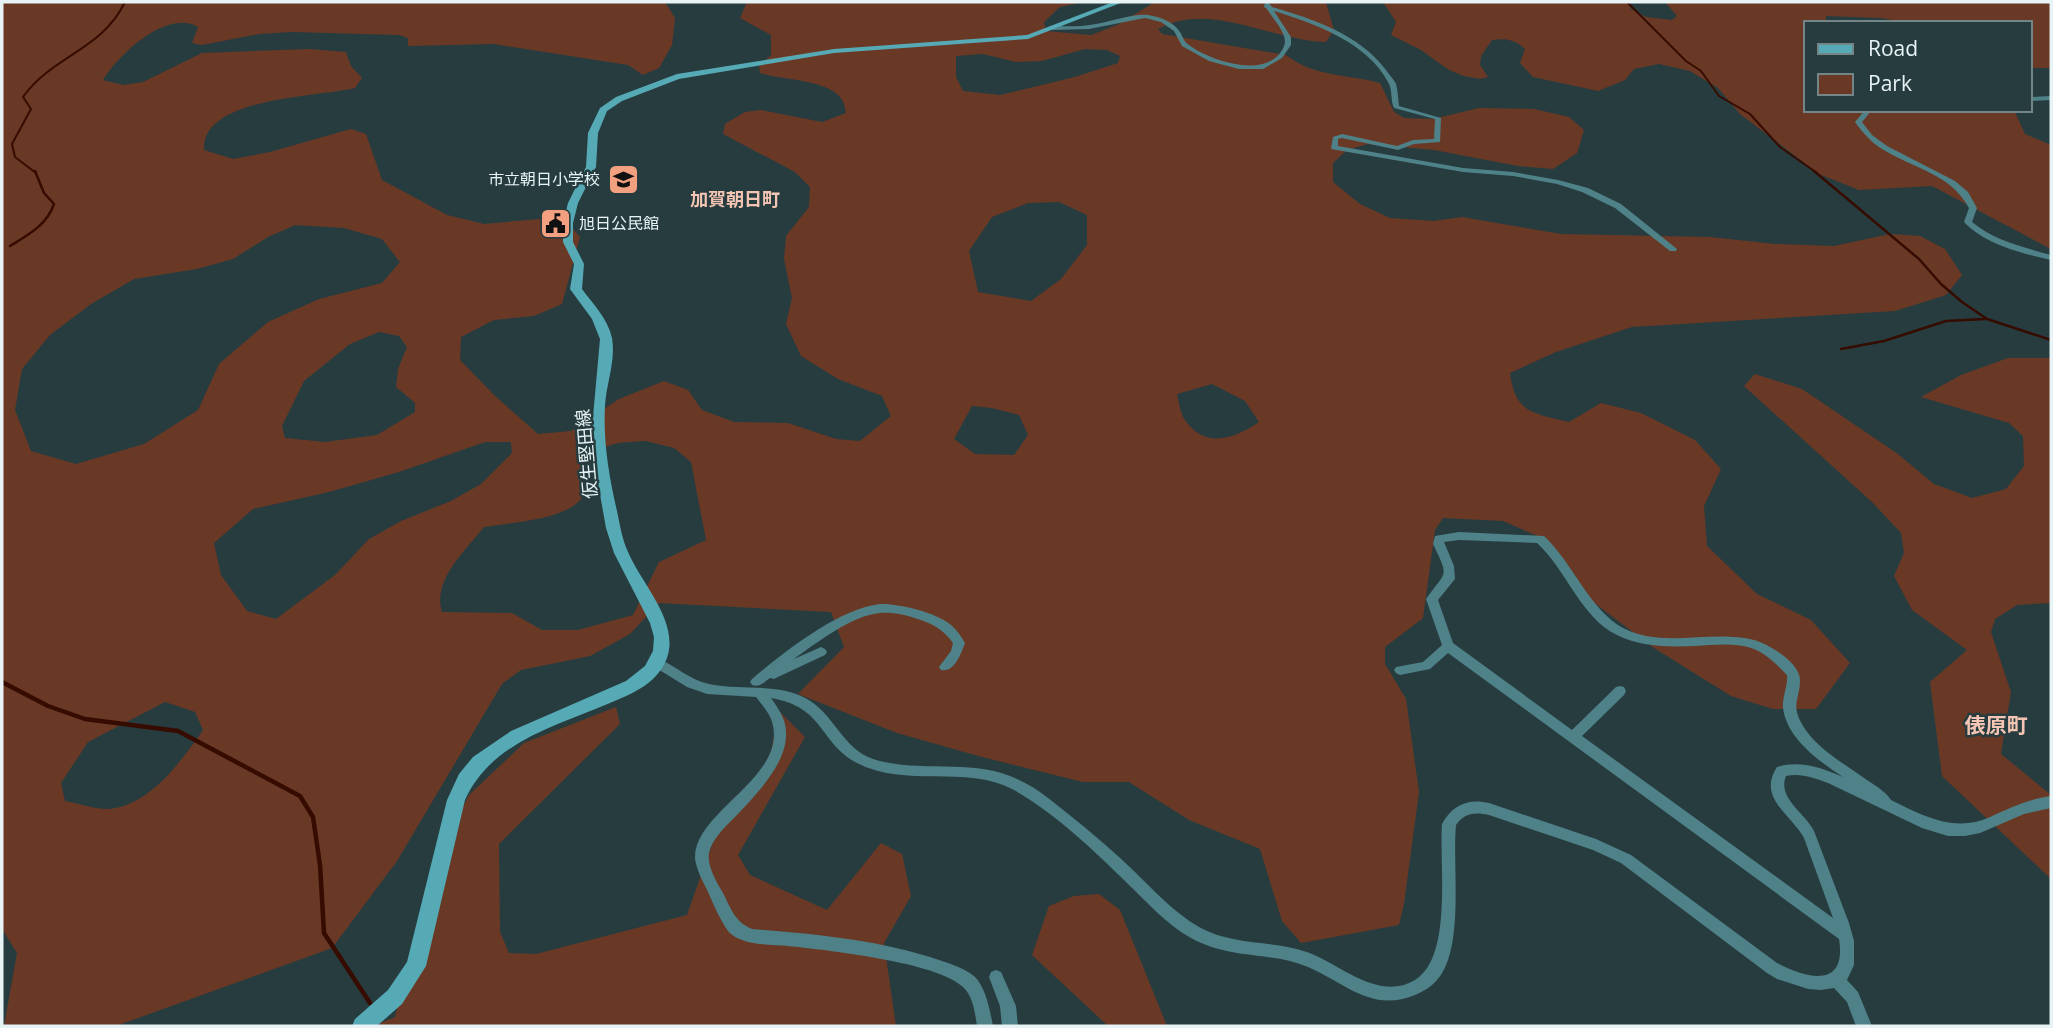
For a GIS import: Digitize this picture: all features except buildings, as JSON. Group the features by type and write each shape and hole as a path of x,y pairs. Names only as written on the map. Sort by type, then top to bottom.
{"main road":[{"name":"仮生堅田線","path":"657,663 661,650 658,623 620,551 605,482 598,405 606,340 601,326 576,289 579,264 568,242 568,223 573,203 591,167 593,133 603,110 629,94 677,78 834,51 1028,37 1119,2"},
{"path":"362,1026 395,997 416,966 459,790 474,766 497,747 634,684 657,663"}],"street":[{"path":"1053,28 1089,27 1145,16 1163,21 1176,30 1184,45 1198,55 1231,65 1264,67 1280,57 1288,45 1288,37 1267,5"},
{"path":"1267,5 1352,40 1391,82 1396,107 1438,118 1438,141 1413,142 1398,148 1342,136 1335,138 1334,147 1463,170 1513,174 1585,190 1618,206 1673,249"},
{"path":"2032,99 2051,98"},
{"path":"1867,112 1858,121 1864,130 1895,154 1964,191 1973,208 1968,222 1977,231 2003,243 2051,258"},
{"path":"1845,935 1448,646 1432,599 1449,579 1449,566 1438,544 1439,539 1459,536 1540,539 1601,619 1625,634 1671,643 1733,639 1749,641 1773,654 1793,673 1794,686 1789,706 1801,736 1880,796 1888,806"},
{"path":"757,687 799,650 853,617 878,608 909,612 941,622 951,630 959,643 945,667"},
{"path":"1400,670 1426,666 1448,646"},
{"path":"657,663 705,688 736,691 757,687 821,652"},
{"path":"757,687 804,703 819,716 838,741 862,761 904,770 997,777 1014,784 1032,794 1110,858 1172,916 1194,931 1220,943 1298,957 1321,966 1345,982 1372,991 1403,993 1426,982 1436,972 1446,935 1449,824 1458,812 1473,807 1489,809 1615,853 1655,878 1779,973 1811,983 1837,980 1844,974 1848,961 1845,935 1812,841 1805,827 1779,794 1778,777 1787,768 1807,769 1945,830 1966,831 1979,828 2039,803 2051,802"},
{"path":"757,687 778,719 780,731 776,755 766,771 714,830 702,855 705,868 731,922 736,929 752,936 905,957 951,972 972,986 981,1006 985,1026"},
{"path":"1573,737 1620,691"},
{"path":"996,978 1008,1006 1010,1026"},
{"path":"1837,980 1853,997 1864,1026"}],"green space":[{"path":"2,2 665,2 675,18 672,45 659,68 643,75 628,65 493,44 408,46 408,38 399,35 292,32 259,34 202,45 192,43 198,27 186,23 172,24 145,37 120,58 103,80 123,85 143,82 202,53 309,49 346,52 351,66 362,78 355,88 264,102 241,109 221,119 208,132 204,150 233,159 270,152 351,129 366,134 382,180 447,215 484,224 562,217 580,237 562,304 534,316 494,320 461,337 460,360 538,434 571,431 619,399 664,381 688,390 702,410 734,422 788,423 836,439 860,441 891,416 882,396 838,379 801,356 786,324 792,298 784,259 786,236 809,207 810,187 795,172 723,134 725,124 745,112 761,110 822,122 846,113 841,99 825,87 760,73 759,66 771,55 771,35 740,18 747,2 1084,2 1060,7 1044,22 1046,31 1091,35 1117,25 1155,2 1326,2 1334,30 1326,42 1305,40 1220,20 1178,21 1158,29 1162,34 1286,55 1319,71 1380,83 1394,112 1404,118 1433,119 1479,108 1534,109 1569,117 1584,130 1577,153 1553,169 1518,166 1434,150 1368,144 1347,150 1333,163 1333,182 1360,204 1390,218 1433,221 1462,217 1561,234 1710,237 1775,244 1834,246 1890,234 1920,236 1945,249 1962,275 1946,295 1895,311 1632,327 1556,352 1510,373 1516,397 1528,410 1536,413 1569,422 1601,403 1641,413 1695,440 1721,469 1704,506 1707,546 1757,594 1811,620 1850,663 1816,709 1773,709 1731,696 1654,648 1589,599 1542,538 1503,521 1443,518 1435,530 1423,618 1385,647 1385,664 1406,699 1419,792 1399,925 1301,943 1282,921 1260,849 1189,820 1129,782 1083,782 982,757 897,733 798,694 844,647 831,612 659,603 630,634 590,656 521,670 502,684 397,861 332,948 116,1026 4,1026 17,953 2,929","holes":["1085,49 1107,50 1120,56 1118,63 1075,77 1000,95 963,91 956,77 956,56 983,54 1016,62 1042,61","1059,202 1087,215 1087,245 1061,279 1031,301 978,292 969,251 992,217 1028,203","295,225 344,228 382,239 400,262 382,283 319,299 268,322 219,364 198,410 144,444 76,464 31,451 15,410 22,369 50,335 91,304 134,279 197,269 233,259 268,237","379,332 399,336 407,347 398,369 396,387 415,403 415,412 377,435 325,442 285,438 282,426 304,381 350,344","1212,384 1245,401 1259,422 1241,433 1211,438 1193,429 1181,411 1177,394","972,406 1019,415 1028,435 1014,455 975,454 954,439","646,441 674,448 691,462 706,540 659,562 633,615 578,630 542,630 512,613 442,612 440,600 446,577 484,527 533,520 569,509 586,490 596,458 601,451 614,444","485,442 511,442 512,453 481,484 369,539 335,575 276,619 247,611 221,575 214,543 253,509 329,492 399,472","165,702 195,712 203,730 164,780 138,799 109,809 65,801 61,783 88,742"]},
{"path":"1383,2 1628,2 1631,9 1646,17 1672,20 1677,16 1665,2 2051,2 2051,68 2032,68 2032,21 1899,21 1826,16 1826,21 1804,21 1804,112 2015,112 2025,134 2051,145 2051,249 1932,186 1859,190 1819,174 1740,114 1718,88 1690,71 1659,64 1634,69 1625,80 1598,91 1533,77 1520,63 1525,49 1514,41 1501,39 1492,40 1481,56 1480,65 1488,77 1480,79 1449,70 1421,50 1391,35 1396,22"},
{"path":"2008,358 2051,358 2051,603 2017,605 1995,619 1991,632 2011,692 2001,754 2051,795 2051,879 1942,776 1930,682 1967,650 1912,610 1894,576 1904,553 1901,533 1873,503 1744,386 1755,374 1802,389 1898,454 1934,484 1972,498 2006,489 2024,466 2023,436 2009,423 1921,397 1961,375"},
{"path":"616,707 620,724 499,844 500,932 509,953 536,954 687,915 718,827 768,771 778,710 805,737 738,855 750,875 827,910 881,843 902,854 911,896 884,943 896,1026 373,1026 395,1017 435,860 469,795 524,743"},
{"path":"1099,894 1120,910 1167,1026 1108,1026 1032,955 1049,906 1074,896"}],"waterway":[{"path":"36,173 15,157 12,144 31,109 23,97 48,72 103,31 125,2"},
{"path":"1627,2 1686,61 1701,71 1719,96 1750,114 1780,147 1817,173"},
{"path":"1814,171 1919,259 1941,284 1962,302 1987,319 2051,340"},
{"path":"10,246 42,224 54,204 44,193 36,173"},
{"path":"1841,349 1884,341 1946,321 1985,319"},
{"path":"2,682 48,706 85,719 178,731 300,796 313,817 320,865 324,933 370,1003"}],"place":[{"name":"市立朝日小学校","path":"623,179"},
{"name":"旭日公民館","path":"556,223"}],"district":[{"name":"加賀朝日町","path":"735,199"},
{"name":"俵原町","path":"1996,725"}]}
